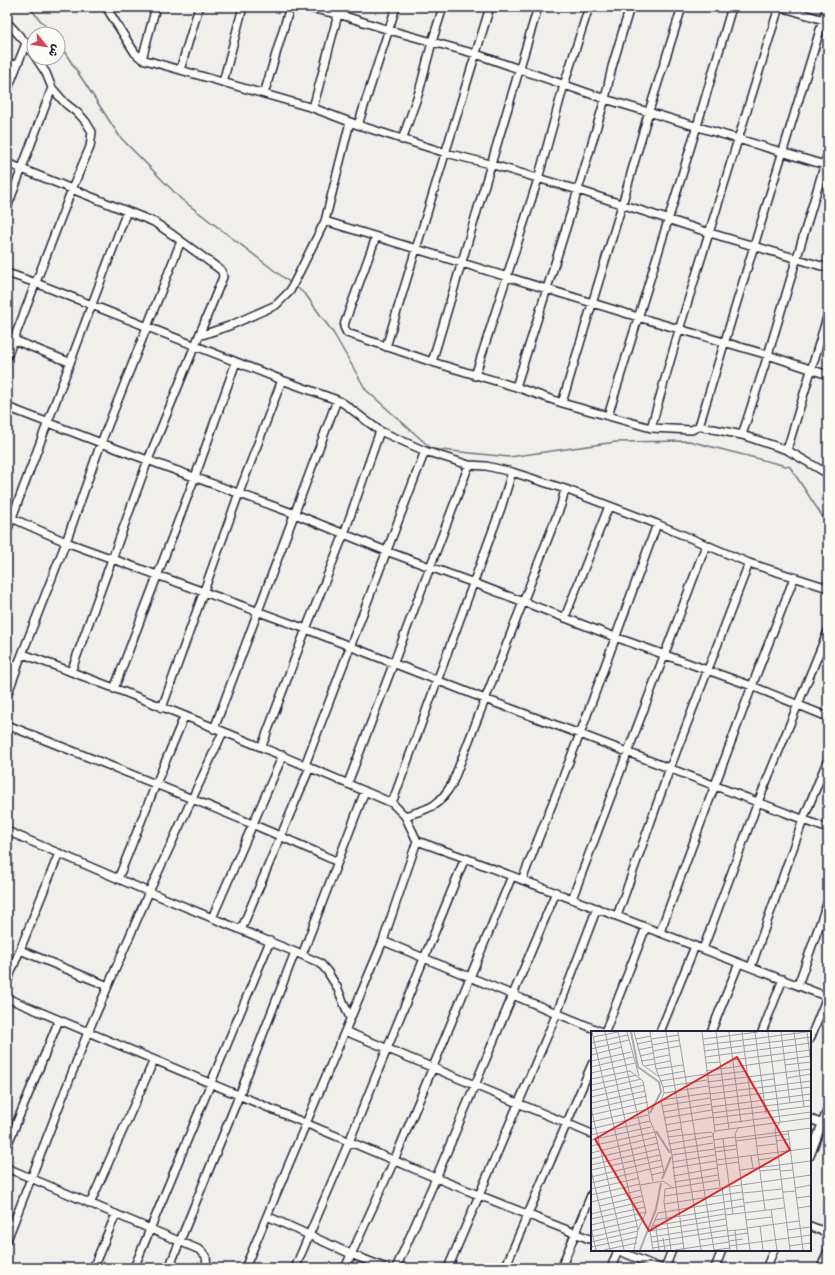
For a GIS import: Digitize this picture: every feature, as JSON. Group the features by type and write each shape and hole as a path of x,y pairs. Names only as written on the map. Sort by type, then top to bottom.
{"street":[{"path":"142,59 156,7"},
{"path":"180,70 199,7"},
{"path":"223,82 243,7"},
{"path":"264,94 290,7"},
{"path":"305,7 339,10 389,30 476,54 605,99 826,165"},
{"path":"358,125 396,7"},
{"path":"402,140 419,92 443,7"},
{"path":"386,346 490,7"},
{"path":"432,362 538,7"},
{"path":"476,376 538,179 564,85 589,7"},
{"path":"516,387 578,190 630,7"},
{"path":"562,403 649,111 682,7"},
{"path":"608,416 732,7"},
{"path":"651,428 679,330 780,7 826,20"},
{"path":"699,426 783,152 826,20 827,7"},
{"path":"107,8 135,53 142,59 313,108 402,140 578,190 667,220 828,268"},
{"path":"313,108 339,10"},
{"path":"7,22 26,43 7,91"},
{"path":"7,62 17,66"},
{"path":"7,357 72,189 90,147 92,132 80,115 65,103 52,88 46,73 41,66"},
{"path":"7,208 52,88"},
{"path":"199,336 229,326 276,305 290,291 324,221 350,122"},
{"path":"742,436 826,165 828,153"},
{"path":"7,163 154,222 222,271 223,277 148,460 71,672"},
{"path":"7,531 10,517 127,212"},
{"path":"324,221 679,330 768,355 828,375"},
{"path":"376,237 344,327 347,333 432,362 516,387 562,403 651,428 692,430 699,426 742,436 786,450 828,474"},
{"path":"7,694 66,542 101,443 182,241"},
{"path":"7,273 282,380 343,402 380,431 425,451 468,465 486,466 512,472 565,489 657,524 749,563 828,588"},
{"path":"786,450 828,314"},
{"path":"14,340 69,362"},
{"path":"114,689 195,477 236,362"},
{"path":"162,708 239,493 282,380"},
{"path":"214,728 337,400"},
{"path":"7,407 295,514 386,551 565,617 664,656 752,686 828,717"},
{"path":"262,746 344,534 380,431"},
{"path":"241,930 281,836 350,646 425,451"},
{"path":"348,783 468,465"},
{"path":"392,803 502,508 512,472"},
{"path":"405,816 430,808 443,798 452,784 561,505 565,489"},
{"path":"565,617 609,506"},
{"path":"10,517 66,542 257,610 437,681 628,752 828,829"},
{"path":"522,880 580,734 657,524"},
{"path":"572,899 706,545"},
{"path":"617,916 670,768 749,563"},
{"path":"660,932 794,578"},
{"path":"703,949 758,802 828,631"},
{"path":"22,654 262,746 392,803 405,816 417,841 383,941 245,1268"},
{"path":"7,663 17,667"},
{"path":"118,879 184,717"},
{"path":"7,725 192,798 338,862"},
{"path":"7,1240 88,1032 149,892 223,732"},
{"path":"212,918 283,755"},
{"path":"751,967 803,820 828,759"},
{"path":"169,1268 239,1096 338,862 365,791"},
{"path":"7,831 320,963 337,987 350,1018"},
{"path":"417,841 556,892 828,997 811,1037"},
{"path":"7,982 59,853"},
{"path":"295,1268 349,1142 465,858"},
{"path":"345,1268 394,1160 512,876"},
{"path":"396,1268 436,1178 556,892"},
{"path":"798,985 828,901"},
{"path":"448,1268 557,1013 597,908"},
{"path":"604,1031 646,927"},
{"path":"134,1268 270,941"},
{"path":"383,941 602,1031"},
{"path":"660,1031 694,946"},
{"path":"20,950 108,986"},
{"path":"711,1031 739,963"},
{"path":"762,1031 783,979"},
{"path":"7,998 436,1178 591,1240"},
{"path":"7,1146 59,1020"},
{"path":"345,1031 591,1134"},
{"path":"90,1204 154,1060"},
{"path":"505,1268 591,1066"},
{"path":"811,1154 825,1125 828,1108"},
{"path":"811,1119 825,1125"},
{"path":"7,1168 200,1250 206,1256 207,1268"},
{"path":"561,1268 591,1195"},
{"path":"94,1268 116,1214"},
{"path":"266,1216 386,1268"},
{"path":"811,1226 828,1233"},
{"path":"821,1268 828,1250"},
{"path":"611,1268 618,1251"},
{"path":"620,1251 660,1268"},
{"path":"665,1268 672,1251"},
{"path":"715,1268 722,1251"},
{"path":"766,1268 774,1251"}],"waterway":[{"path":"29,7 45,26"},
{"path":"66,54 120,137 181,199 292,284"},
{"path":"295,286 306,295 334,334 366,390 432,449 509,457 616,442 689,441 790,467 828,525"}]}
